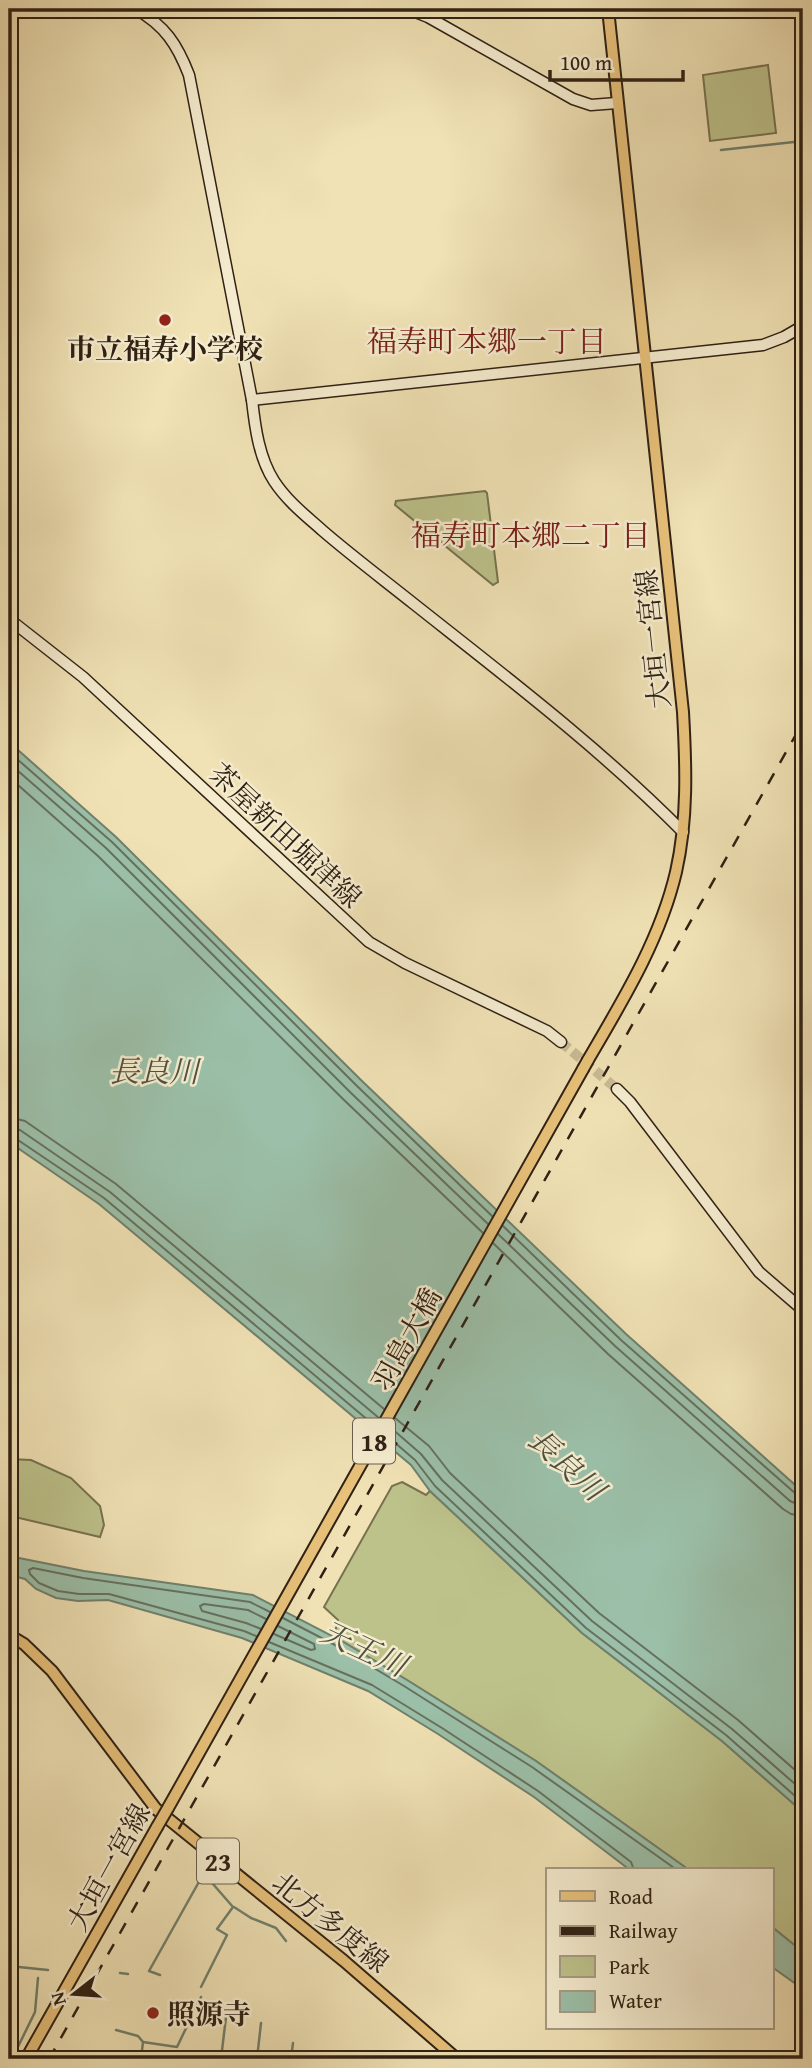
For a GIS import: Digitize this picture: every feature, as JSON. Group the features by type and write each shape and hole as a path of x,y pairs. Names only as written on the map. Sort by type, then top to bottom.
{"main road":[{"name":"大垣一宮線","path":"559,1112 655,937 676,871 687,776 683,712 608,9"},
{"name":"羽島大橋","path":"189,1771 559,1112"},
{"name":"北方多度線","path":"9,1635 24,1644 52,1671 156,1809 344,1961 457,2059"},
{"name":"大垣一宮線","path":"26,2059 189,1771"}],"street":[{"path":"136,9 150,17 171,38 189,75 256,430 262,456 273,480 294,505 359,561 634,783 682,832"},
{"path":"150,17 158,9"},
{"path":"408,9 573,99 591,106 617,103"},
{"path":"252,400 763,345 803,326"},
{"name":"茶屋新田堀津線","path":"9,619 83,677 369,942 405,963 547,1031 561,1042"},
{"path":"617,1089 631,1102 760,1272 803,1310"}],"green space":[{"path":"768,65 776,133 710,141 703,75"},
{"path":"485,491 498,582 493,585 395,505 396,501"},
{"path":"9,1459 31,1460 71,1478 100,1506 104,1525 100,1537 15,1517 9,1518"},
{"path":"402,1482 426,1495 430,1491 582,1633 722,1741 803,1812 803,1952 774,1929 774,1868 686,1868 536,1761 340,1640 335,1632 338,1620 324,1607 392,1486"}],"water":[{"name":"長良川","path":"9,742 116,837 361,1080 626,1334 803,1492 803,1812 722,1741 582,1633 430,1491 411,1465 99,1204 9,1142"},
{"path":"9,1556 84,1571 253,1595 340,1640 536,1761 686,1868 627,1868 534,1797 368,1691 242,1638 108,1600 78,1601 56,1598 36,1589 25,1579 9,1575"},
{"path":"774,1929 803,1952 803,1989 774,1968"}],"waterway":[{"path":"721,150 803,141"},
{"path":"160,1975 149,1971 200,1880 206,1876 233,1907 217,1929 227,1935 201,1987"},
{"path":"9,1918 10,1906"},
{"path":"234,1907 251,1918 276,1928 286,1941"},
{"path":"9,1966 48,1970"},
{"path":"120,1973 128,1974"},
{"path":"12,2059 35,2012 38,1978"},
{"path":"141,2059 143,2042 177,2047 201,1997"},
{"path":"221,2059 226,2017"},
{"path":"257,2059 261,2023"},
{"path":"116,2030 138,2036 143,2042"},
{"path":"291,2059 293,2043"},
{"path":"102,2053 140,2058"}],"tunnel":[{"path":"561,1042 617,1089"}],"railway":[{"path":"49,2059 803,722"}],"place":[{"name":"市立福寿小学校","path":"165,320"},
{"name":"照源寺","path":"153,2013"}],"district":[{"name":"福寿町本郷一丁目","path":"487,341"},
{"name":"福寿町本郷二丁目","path":"531,535"}],"water label":[{"name":"天王川","path":"364,1648"}]}
